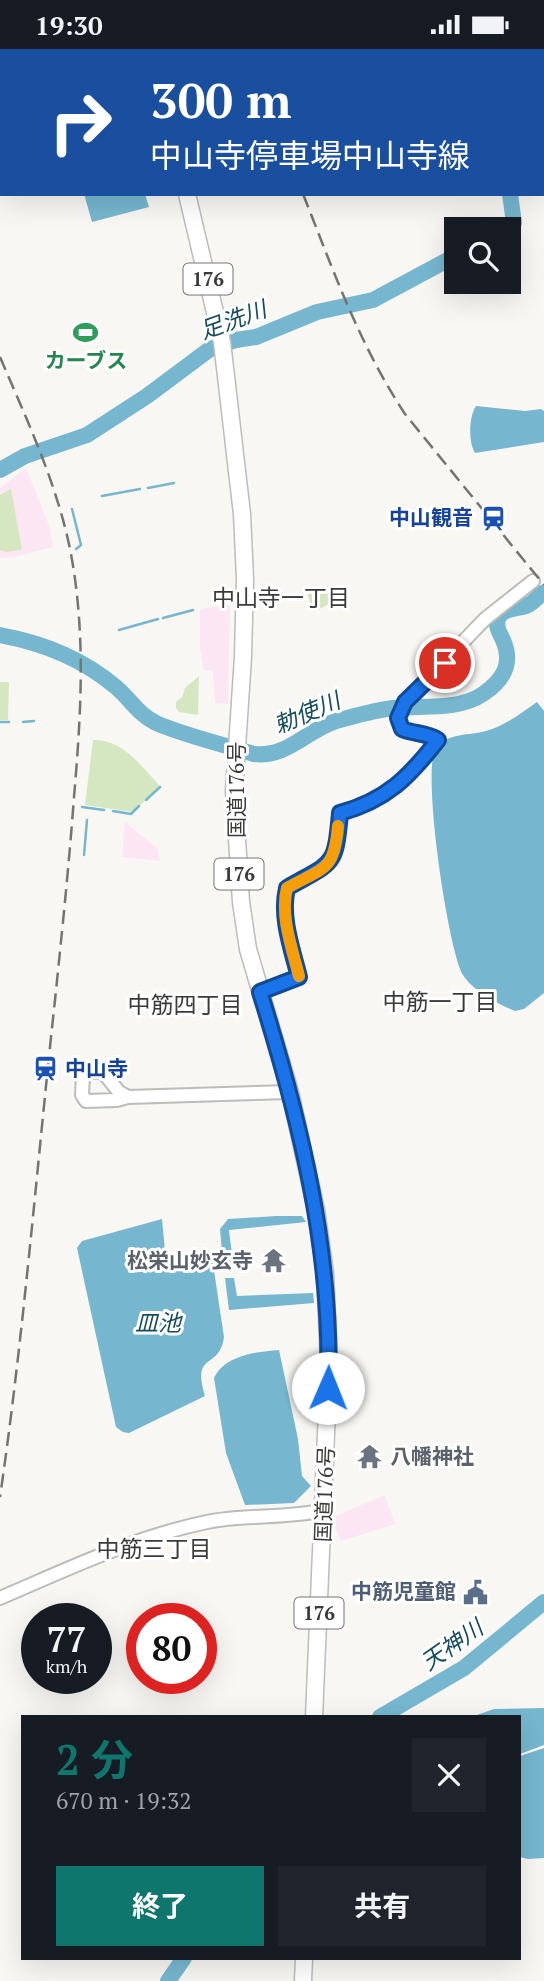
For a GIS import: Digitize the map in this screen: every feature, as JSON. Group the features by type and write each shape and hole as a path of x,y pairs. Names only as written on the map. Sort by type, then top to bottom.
{"highway":[{"name":"国道176号","path":"187,196 223,345 242,514 245,579 243,657 234,816 241,902 248,949 290,1092 316,1210 325,1273 329,1363 314,1715"},
{"path":"303,1981 304,1960"}],"main road":[{"path":"260,992 299,977 286,921 287,888 329,864 336,851 340,813 370,803 388,793 416,768 438,740 431,735 417,735 402,729 398,718 402,707 485,619 533,581"},
{"path":"128,1097 290,1092"},
{"path":"0,1598 116,1549 164,1532 237,1517 324,1510"}],"shaded area":[{"path":"26,468 50,528 53,547 0,558 0,488"},
{"path":"230,605 228,704 215,703 213,671 204,670 200,648 200,609"},
{"path":"125,822 157,848 160,861 122,857"},
{"path":"385,1495 395,1524 341,1541 335,1528 336,1516"}],"green space":[{"path":"11,489 22,550 6,552 0,550 0,495"},
{"path":"332,585 337,593 335,601 313,612 307,592"},
{"path":"199,676 198,715 179,712 176,702 182,697 185,688"},
{"path":"0,682 9,682 8,720 0,720"},
{"path":"93,740 113,744 131,755 160,786 133,812 85,805"}],"water":[{"path":"85,196 146,196 149,207 92,222"},
{"path":"476,406 525,411 541,409 544,411 544,442 475,453 470,429"},
{"path":"537,702 544,711 544,993 524,1009 515,1011 479,992 463,975 457,959 438,860 432,762 436,748 447,739 493,729"},
{"path":"302,1216 306,1222 229,1230 233,1263 223,1264 220,1229 228,1219"},
{"name":"皿池","path":"162,1219 166,1261 212,1257 224,1337 217,1354 204,1366 202,1372 205,1396 129,1433 123,1432 116,1427 77,1248 82,1241"},
{"path":"225,1278 234,1278 237,1296 313,1293 314,1303 229,1310"},
{"path":"279,1350 298,1439 302,1476 311,1486 294,1503 245,1505 226,1453 214,1378 226,1364 242,1356"},
{"path":"544,1708 544,1745 521,1754 521,1715 477,1715 494,1709"},
{"path":"544,1748 544,1858 521,1857 521,1756"}],"waterway":[{"name":"足洗川","path":"510,196 513,217"},
{"name":"足洗川","path":"0,470 25,456 87,435 147,396 210,349 236,340 256,337 317,312 373,300 444,262"},
{"path":"148,488 174,483"},
{"path":"102,496 140,489"},
{"path":"72,509 81,545 76,549"},
{"name":"勅使川","path":"0,635 32,642 76,660 103,677 156,723 254,754 266,754 287,748 336,721 387,709 463,703 483,694 501,677 507,664 506,648 497,625 500,615 528,605 542,593"},
{"path":"163,618 193,610"},
{"path":"119,630 158,619"},
{"path":"23,722 34,721"},
{"path":"0,722 9,722"},
{"path":"146,800 160,787"},
{"path":"113,811 131,814 139,806"},
{"path":"82,807 104,810"},
{"path":"84,855 87,820"},
{"name":"天神川","path":"383,1715 464,1668 544,1602"},
{"name":"天神川","path":"168,1981 183,1960"}],"railway":[{"path":"304,196 348,307 374,361 405,414 544,585"},
{"path":"0,357 41,454 65,529 76,584 81,675 63,924 23,1311 0,1497"}],"slow traffic":[{"path":"299,976 286,921 287,888 329,864 336,851 338,826"}],"place":[{"name":"カーブス","path":"86,332"},
{"name":"中山観音","path":"493,518"},
{"name":"中山寺","path":"45,1069"},
{"name":"松栄山妙玄寺","path":"273,1261"},
{"name":"八幡神社","path":"370,1457"},
{"name":"中筋児童館","path":"476,1592"}],"district":[{"name":"中山寺一丁目","path":"281,598"},
{"name":"中筋一丁目","path":"440,1002"},
{"name":"中筋四丁目","path":"185,1005"},
{"name":"中筋三丁目","path":"154,1549"}],"route":[{"path":"328,1388 325,1273 316,1210 290,1092 260,992 299,977 286,921 287,888 329,864 336,851 340,813 362,807 388,793 416,768 438,740 431,735 417,735 402,729 398,718 405,702 445,663"}]}
